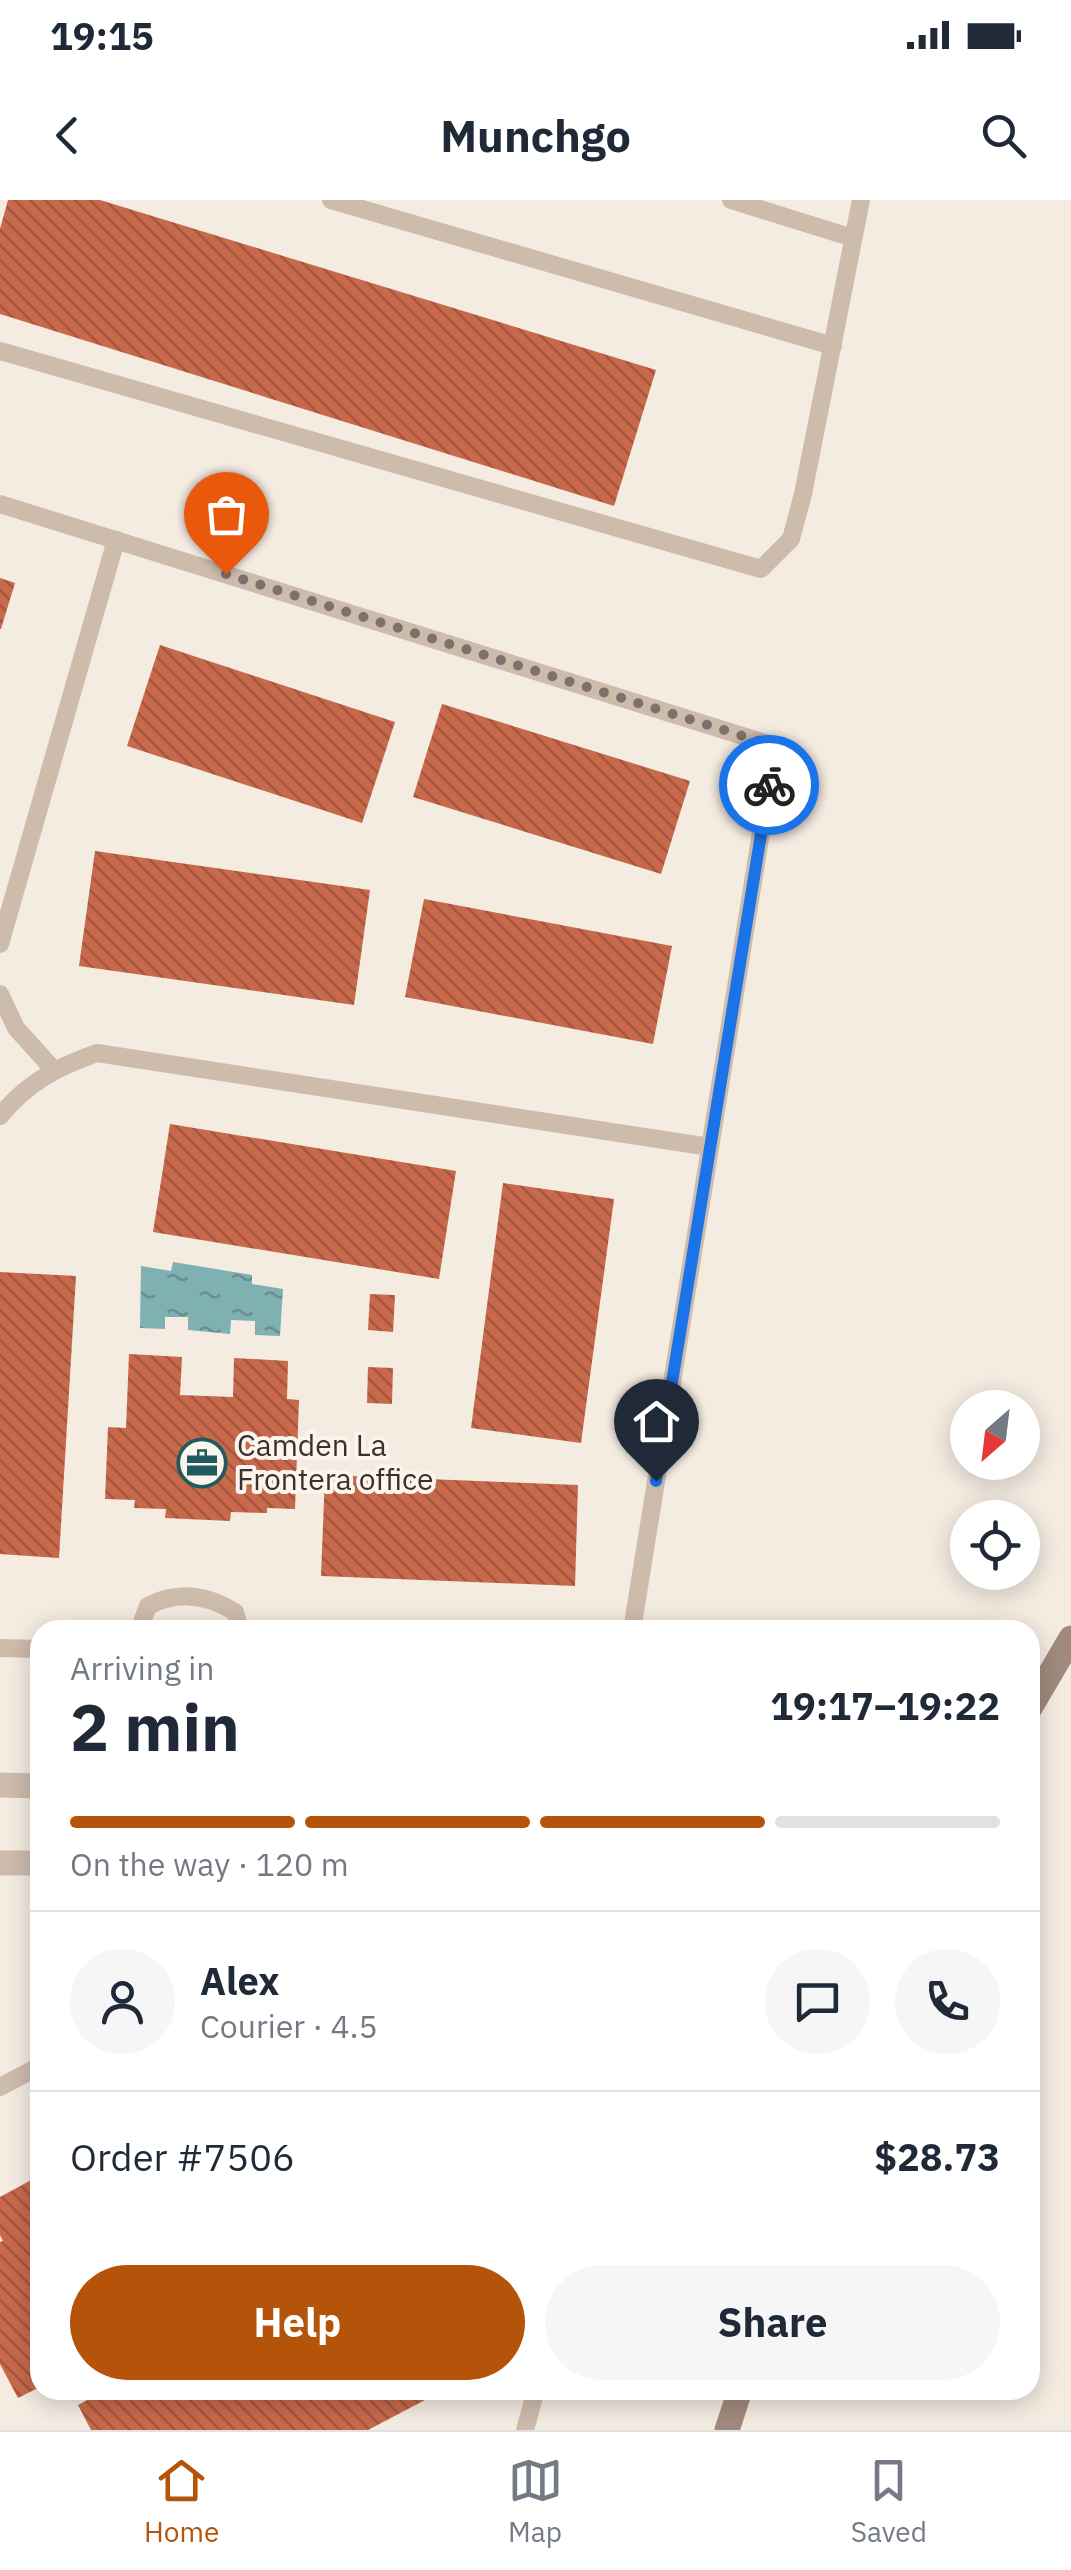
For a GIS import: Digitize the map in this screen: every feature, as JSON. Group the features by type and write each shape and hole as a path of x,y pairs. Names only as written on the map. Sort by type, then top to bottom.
{"main road":[{"path":"1040,1691 1071,1638"},
{"path":"727,2430 737,2400"}],"street":[{"path":"0,1785 30,1786"},
{"path":"0,1864 30,1863"}],"lane":[{"path":"331,200 834,346"},
{"path":"731,200 853,238"},
{"path":"0,351 761,569 791,539 834,346 861,200"},
{"path":"0,504 775,746 634,1620"},
{"path":"0,944 116,540"},
{"path":"0,994 16,1028 54,1069"},
{"path":"0,1116 16,1097 54,1069 97,1053 710,1147"},
{"path":"143,1620 148,1606 184,1596 202,1596 235,1612 237,1620"},
{"path":"0,1648 30,1649"},
{"path":"0,2087 30,2071"},
{"path":"526,2430 534,2400"}],"water":[{"path":"173,1262 252,1275 252,1284 283,1289 280,1336 255,1335 255,1321 231,1320 230,1334 188,1330 188,1317 165,1317 165,1329 140,1328 141,1266 171,1271"}],"building":[{"path":"8,200 100,200 656,370 614,506 0,314 0,229"},
{"path":"0,578 15,583 1,629 0,629"},
{"path":"160,645 395,722 362,823 127,746"},
{"path":"442,704 690,781 661,874 413,797"},
{"path":"95,851 370,890 354,1005 79,966"},
{"path":"424,899 672,946 653,1044 405,997"},
{"path":"170,1124 456,1171 439,1279 153,1232"},
{"path":"503,1183 614,1199 581,1443 471,1428"},
{"path":"0,1272 76,1276 59,1558 0,1554"},
{"path":"370,1294 395,1295 393,1332 368,1330"},
{"name":"Camden La Frontera office","path":"129,1354 182,1357 180,1395 233,1397 234,1358 288,1361 287,1399 299,1400 295,1509 231,1512 230,1521 165,1518 166,1509 134,1508 135,1500 105,1499 108,1427 126,1428"},
{"path":"368,1367 393,1368 392,1404 367,1403"},
{"path":"325,1475 578,1485 575,1586 321,1576"},
{"path":"30,2181 30,2392 18,2398 0,2364 0,2197"},
{"path":"87,2400 425,2400 368,2430 91,2430 78,2405"}],"way so far":[{"path":"226,574 775,746 769,785"}],"place":[{"name":"Camden La Frontera office","path":"202,1463"}],"route":[{"path":"656,1481 769,785"}]}
